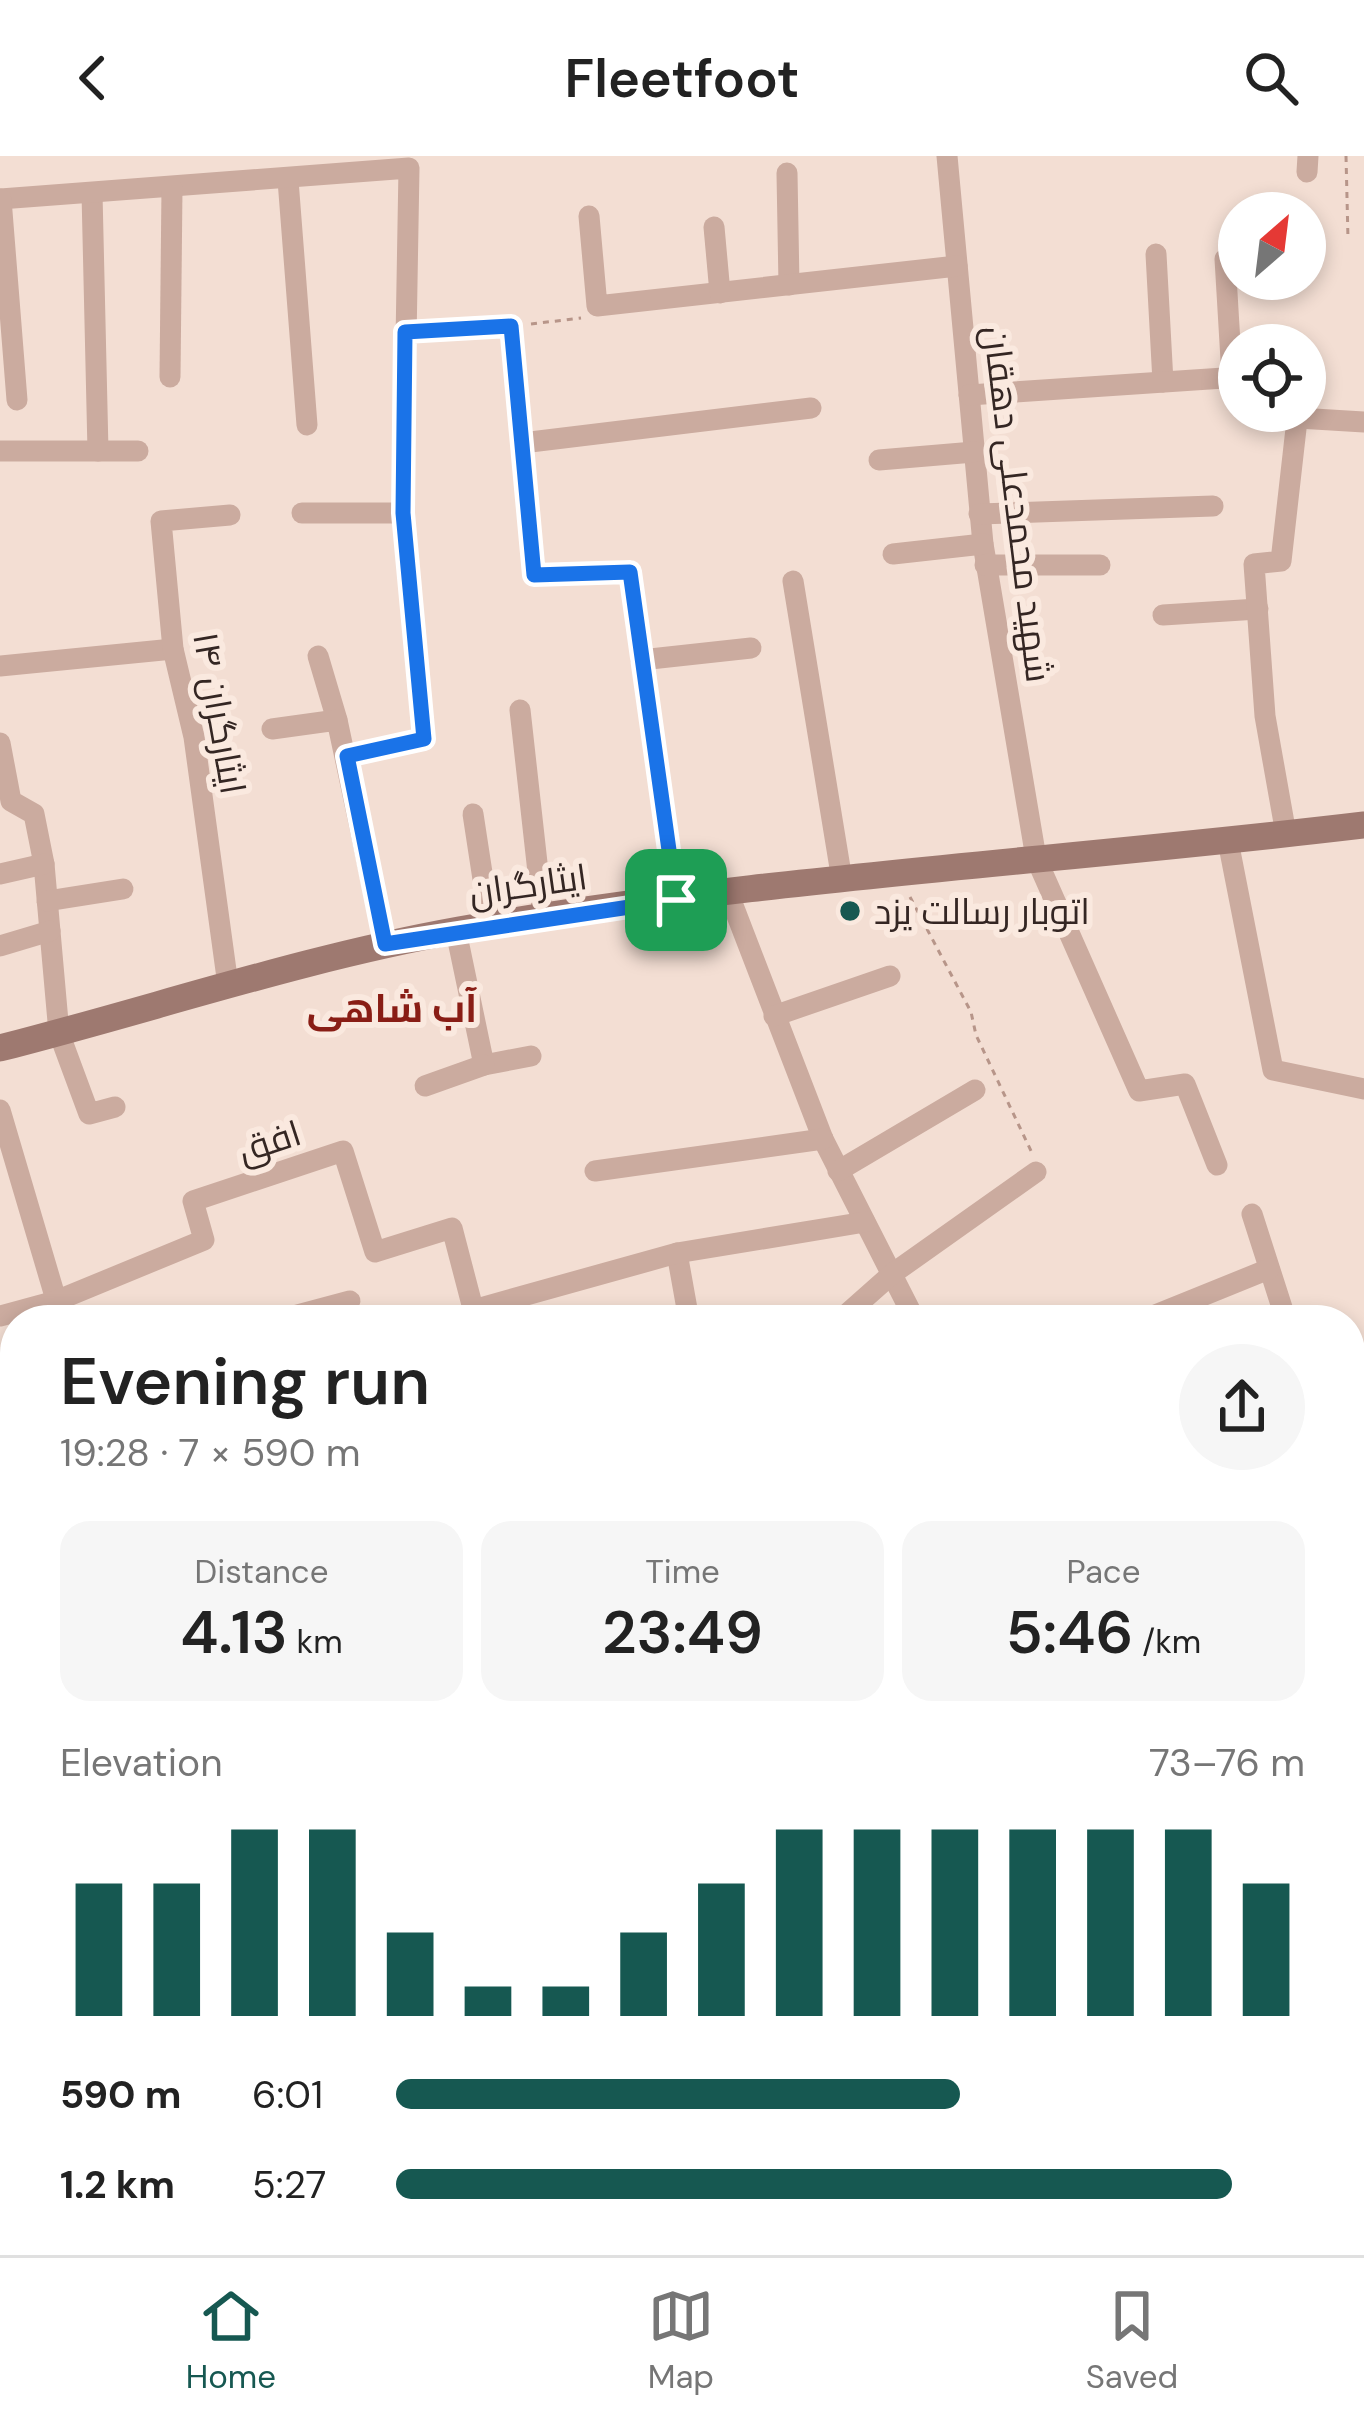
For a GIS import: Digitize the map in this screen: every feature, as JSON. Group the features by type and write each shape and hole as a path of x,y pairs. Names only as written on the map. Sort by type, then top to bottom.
{"main road":[{"name":"ایثارگران","path":"0,1048 385,944 490,925 842,880 1364,825"}],"street":[{"name":"شهید محمدعلی دهقان","path":"947,156 984,554 1036,858 1139,1091 1184,1084 1217,1165"},
{"path":"17,400 1,199 288,180 369,163 409,168 403,513 424,739 347,756"},
{"path":"787,172 789,285"},
{"path":"288,180 307,425"},
{"path":"170,377 172,188"},
{"path":"92,193 98,451"},
{"path":"589,217 597,306 957,266"},
{"path":"714,226 720,292"},
{"path":"1156,254 1163,382"},
{"path":"405,332 511,326 534,575 630,572 676,900"},
{"path":"969,395 1218,378"},
{"path":"522,443 812,408"},
{"path":"1326,417 1364,422"},
{"path":"1286,834 1265,716 1255,563 1281,561 1296,432"},
{"path":"0,452 138,451"},
{"path":"880,460 974,452"},
{"path":"979,514 1213,506"},
{"path":"302,513 403,513"},
{"name":"ایثارگران ۱۴","path":"228,985 194,737 173,649 161,521 230,515"},
{"path":"893,554 984,554 1100,565"},
{"path":"793,581 842,880"},
{"path":"1163,615 1258,609"},
{"path":"641,660 751,648"},
{"path":"0,666 173,649"},
{"path":"318,656 347,756 385,944"},
{"path":"520,710 543,917"},
{"path":"272,729 337,721"},
{"path":"0,743 11,801 34,814 44,864 59,1033 89,1114 116,1107"},
{"path":"472,814 490,925"},
{"path":"1228,841 1273,1070 1364,1089"},
{"path":"0,874 44,864"},
{"path":"47,901 123,889"},
{"path":"729,895 824,1139 908,1305"},
{"path":"0,946 50,931"},
{"path":"456,931 484,1065"},
{"path":"774,1016 890,976"},
{"path":"424,1086 484,1065 531,1056"},
{"path":"838,1171 975,1090"},
{"path":"2,1122 57,1305"},
{"path":"595,1171 824,1139"},
{"name":"افق","path":"71,1305 205,1240 193,1201 343,1151 375,1252 452,1228 472,1305"},
{"path":"857,1305 892,1274 1036,1172"},
{"path":"1252,1214 1281,1305"},
{"path":"508,1305 677,1253 865,1222"},
{"path":"677,1253 686,1305"},
{"path":"1180,1305 1269,1269"},
{"path":"335,1305 350,1301"}],"path":[{"path":"1346,156 1348,239"},
{"path":"511,326 580,318 597,306"},
{"path":"898,874 971,1012 976,1035 1024,1128 1036,1172"}],"place":[{"name":"اتوبار رسالت یزد","path":"850,911"}],"district":[{"name":"آب شاهی","path":"392,1008"}],"route":[{"path":"511,326 534,575 630,572 676,900 385,944 347,756 424,739 403,513 405,332 511,326"}]}
